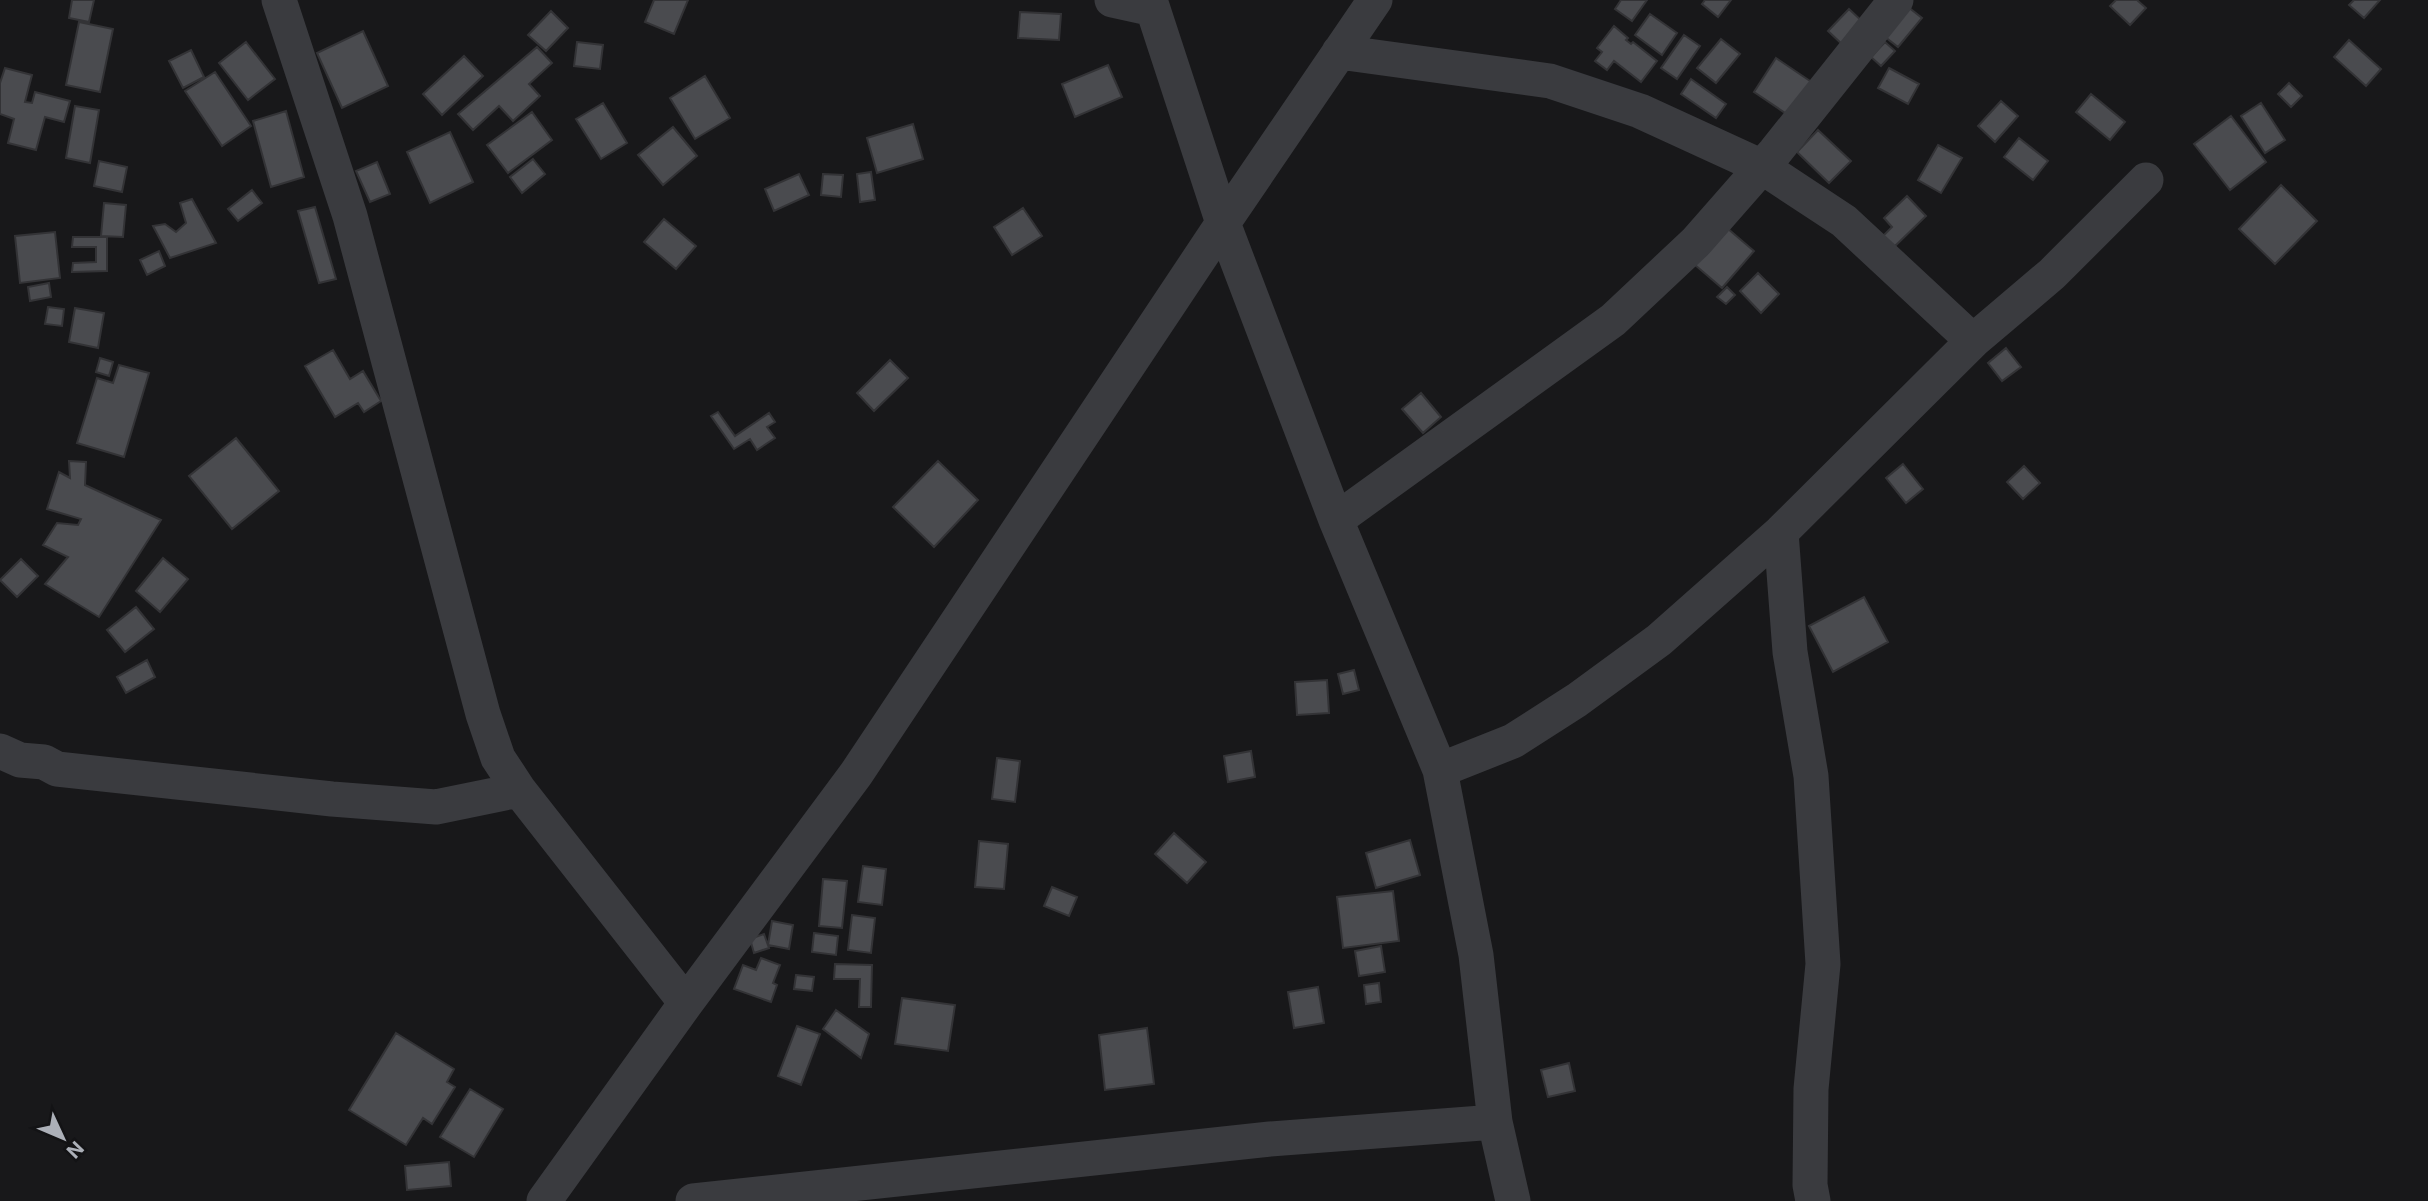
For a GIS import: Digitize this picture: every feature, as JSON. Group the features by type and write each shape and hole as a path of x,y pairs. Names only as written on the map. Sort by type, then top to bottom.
{"street":[{"path":"279,0 350,216 483,714 498,758 519,790 686,1003"},
{"path":"1112,0 1151,5 1223,223 1336,520 1440,770 1476,955 1495,1122 1513,1201"},
{"path":"544,1201 686,1003 856,774 1375,0"},
{"path":"1336,520 1613,320 1696,242 1762,167 1896,0"},
{"path":"1339,52 1550,80 1640,111 1762,167 1844,221 1973,341"},
{"path":"1440,770 1513,741 1577,700 1659,640 1781,532 1973,341 2052,274 2146,180"},
{"path":"1781,532 1790,652 1811,776 1823,964 1811,1089 1812,1201"},
{"path":"0,751 20,760 44,762 57,769 332,799 436,807 519,790"},
{"path":"693,1201 1270,1139 1495,1122"}],"building":[{"path":"72,0 94,0 89,22 69,18"},
{"path":"654,0 688,0 674,34 645,22"},
{"path":"1621,0 1647,0 1632,21 1615,9"},
{"path":"1705,0 1731,0 1718,17 1702,4"},
{"path":"2116,0 2137,0 2146,8 2130,25 2110,6"},
{"path":"2354,0 2380,0 2364,18 2349,5"},
{"path":"1903,3 1922,18 1898,47 1880,33"},
{"path":"1849,9 1865,24 1844,46 1828,31"},
{"path":"551,11 568,28 546,51 528,35"},
{"path":"1020,12 1061,14 1059,40 1018,38"},
{"path":"1650,14 1677,33 1662,55 1635,35"},
{"path":"79,22 113,29 100,92 66,85"},
{"path":"1614,26 1628,38 1626,40 1631,44 1633,42 1657,61 1641,82 1614,61 1607,70 1595,61 1602,52 1597,48"},
{"path":"363,31 388,86 342,108 317,53"},
{"path":"1684,35 1700,46 1677,79 1661,68"},
{"path":"1721,39 1740,54 1716,83 1697,68"},
{"path":"2349,40 2381,69 2366,86 2334,57"},
{"path":"246,42 275,79 248,100 219,63"},
{"path":"577,42 603,45 600,69 574,66"},
{"path":"1885,42 1895,51 1881,66 1871,57"},
{"path":"537,47 552,63 529,84 540,96 513,121 499,106 473,130 458,114"},
{"path":"191,50 204,77 183,88 169,61"},
{"path":"464,56 483,76 442,115 423,94"},
{"path":"1776,58 1813,83 1791,117 1754,92"},
{"path":"1108,65 1122,97 1075,117 1062,84"},
{"path":"5,68 32,75 25,102 32,103 35,92 70,101 64,122 45,117 36,150 8,143 14,119 0,114 0,83"},
{"path":"1889,68 1919,84 1908,104 1878,88"},
{"path":"215,72 251,126 222,146 185,91"},
{"path":"705,76 730,118 695,139 670,98"},
{"path":"1691,79 1726,104 1716,118 1681,94"},
{"path":"2289,83 2302,96 2291,107 2278,94"},
{"path":"2091,94 2125,122 2110,140 2076,112"},
{"path":"2001,101 2018,116 1995,142 1978,126"},
{"path":"603,103 627,143 601,159 576,119"},
{"path":"2261,103 2285,140 2265,153 2241,116"},
{"path":"75,106 99,110 90,163 66,158"},
{"path":"286,111 304,177 271,187 253,121"},
{"path":"532,112 552,140 508,173 487,145"},
{"path":"2231,116 2266,162 2230,190 2194,144"},
{"path":"913,124 923,159 877,173 867,138"},
{"path":"673,127 697,156 663,185 638,155"},
{"path":"1818,130 1851,161 1829,183 1797,152"},
{"path":"450,132 473,182 430,203 407,152"},
{"path":"2019,138 2048,161 2033,180 2004,157"},
{"path":"1938,145 1962,158 1941,193 1918,180"},
{"path":"533,159 545,174 522,193 510,177"},
{"path":"99,161 127,167 122,192 94,186"},
{"path":"377,162 390,194 370,202 356,171"},
{"path":"871,172 875,200 860,202 857,174"},
{"path":"799,174 809,195 774,211 765,189"},
{"path":"823,174 843,175 841,197 821,195"},
{"path":"2281,185 2317,221 2275,264 2239,229"},
{"path":"252,190 262,203 238,221 228,209"},
{"path":"1907,196 1926,216 1894,247 1883,236 1892,227 1884,218"},
{"path":"192,199 216,243 170,258 153,226 165,224 176,232 186,223 180,203"},
{"path":"104,203 126,205 123,237 101,236"},
{"path":"315,207 336,279 319,283 298,211"},
{"path":"1023,208 1042,236 1012,255 994,227"},
{"path":"664,219 696,246 676,269 644,242"},
{"path":"1727,228 1754,251 1722,288 1695,265"},
{"path":"55,232 60,278 20,283 15,236"},
{"path":"73,237 107,237 107,271 72,272 73,263 96,262 96,247 72,247"},
{"path":"159,251 165,266 147,275 140,260"},
{"path":"1758,273 1779,294 1761,313 1740,291"},
{"path":"49,283 51,297 30,301 28,287"},
{"path":"1727,287 1735,295 1726,304 1717,297"},
{"path":"48,307 64,309 62,326 45,324"},
{"path":"75,308 104,313 98,348 69,342"},
{"path":"2006,348 2021,367 2002,381 1988,363"},
{"path":"333,350 350,379 363,371 381,401 364,412 358,403 335,417 305,366"},
{"path":"100,358 113,362 109,376 96,372"},
{"path":"890,360 908,378 874,411 857,393"},
{"path":"119,365 149,373 124,457 77,443 97,378 113,383"},
{"path":"1421,393 1441,417 1423,433 1402,409"},
{"path":"718,412 735,436 769,413 775,422 767,427 775,438 757,450 750,439 734,449 711,416"},
{"path":"236,438 279,491 232,529 189,476"},
{"path":"69,461 86,462 85,485 161,520 99,617 45,584 68,557 43,545 57,523 78,525 81,519 47,509 59,472 70,478"},
{"path":"938,461 978,500 934,547 893,507"},
{"path":"1903,464 1923,489 1906,503 1886,478"},
{"path":"2024,466 2040,483 2023,499 2007,482"},
{"path":"163,558 188,579 160,612 136,591"},
{"path":"21,559 38,576 17,597 0,580"},
{"path":"1864,597 1888,642 1833,672 1809,626"},
{"path":"136,607 154,629 125,652 107,630"},
{"path":"147,660 155,677 126,693 117,677"},
{"path":"1354,670 1359,690 1343,694 1338,674"},
{"path":"1327,680 1329,713 1297,715 1295,682"},
{"path":"1251,751 1255,777 1228,782 1224,756"},
{"path":"997,758 1020,761 1015,802 992,799"},
{"path":"1174,833 1206,862 1187,883 1155,854"},
{"path":"1410,840 1420,875 1376,888 1366,853"},
{"path":"979,841 1008,844 1004,889 975,887"},
{"path":"863,866 886,869 882,905 858,902"},
{"path":"823,879 847,881 842,928 819,926"},
{"path":"1052,887 1077,897 1069,916 1044,906"},
{"path":"1393,891 1399,941 1343,948 1337,897"},
{"path":"852,915 875,918 871,953 848,950"},
{"path":"772,921 793,925 789,949 768,945"},
{"path":"814,933 838,936 836,955 812,952"},
{"path":"764,934 769,948 754,953 750,939"},
{"path":"1381,946 1385,972 1359,976 1355,951"},
{"path":"761,958 780,965 773,983 777,985 771,1002 734,989 743,965 756,970"},
{"path":"835,964 872,965 871,1007 859,1007 860,979 834,979"},
{"path":"796,975 814,977 812,991 794,989"},
{"path":"1379,983 1381,1002 1366,1004 1364,985"},
{"path":"1318,987 1324,1023 1294,1028 1288,992"},
{"path":"902,998 955,1005 948,1051 895,1044"},
{"path":"836,1010 869,1034 861,1058 823,1029"},
{"path":"797,1026 820,1034 801,1085 778,1076"},
{"path":"1147,1028 1154,1084 1105,1090 1099,1035"},
{"path":"396,1033 454,1069 447,1082 455,1087 432,1124 423,1118 406,1145 349,1110"},
{"path":"1569,1063 1575,1091 1548,1097 1541,1070"},
{"path":"470,1089 503,1109 474,1157 440,1137"},
{"path":"449,1162 451,1186 407,1190 405,1166"}]}
